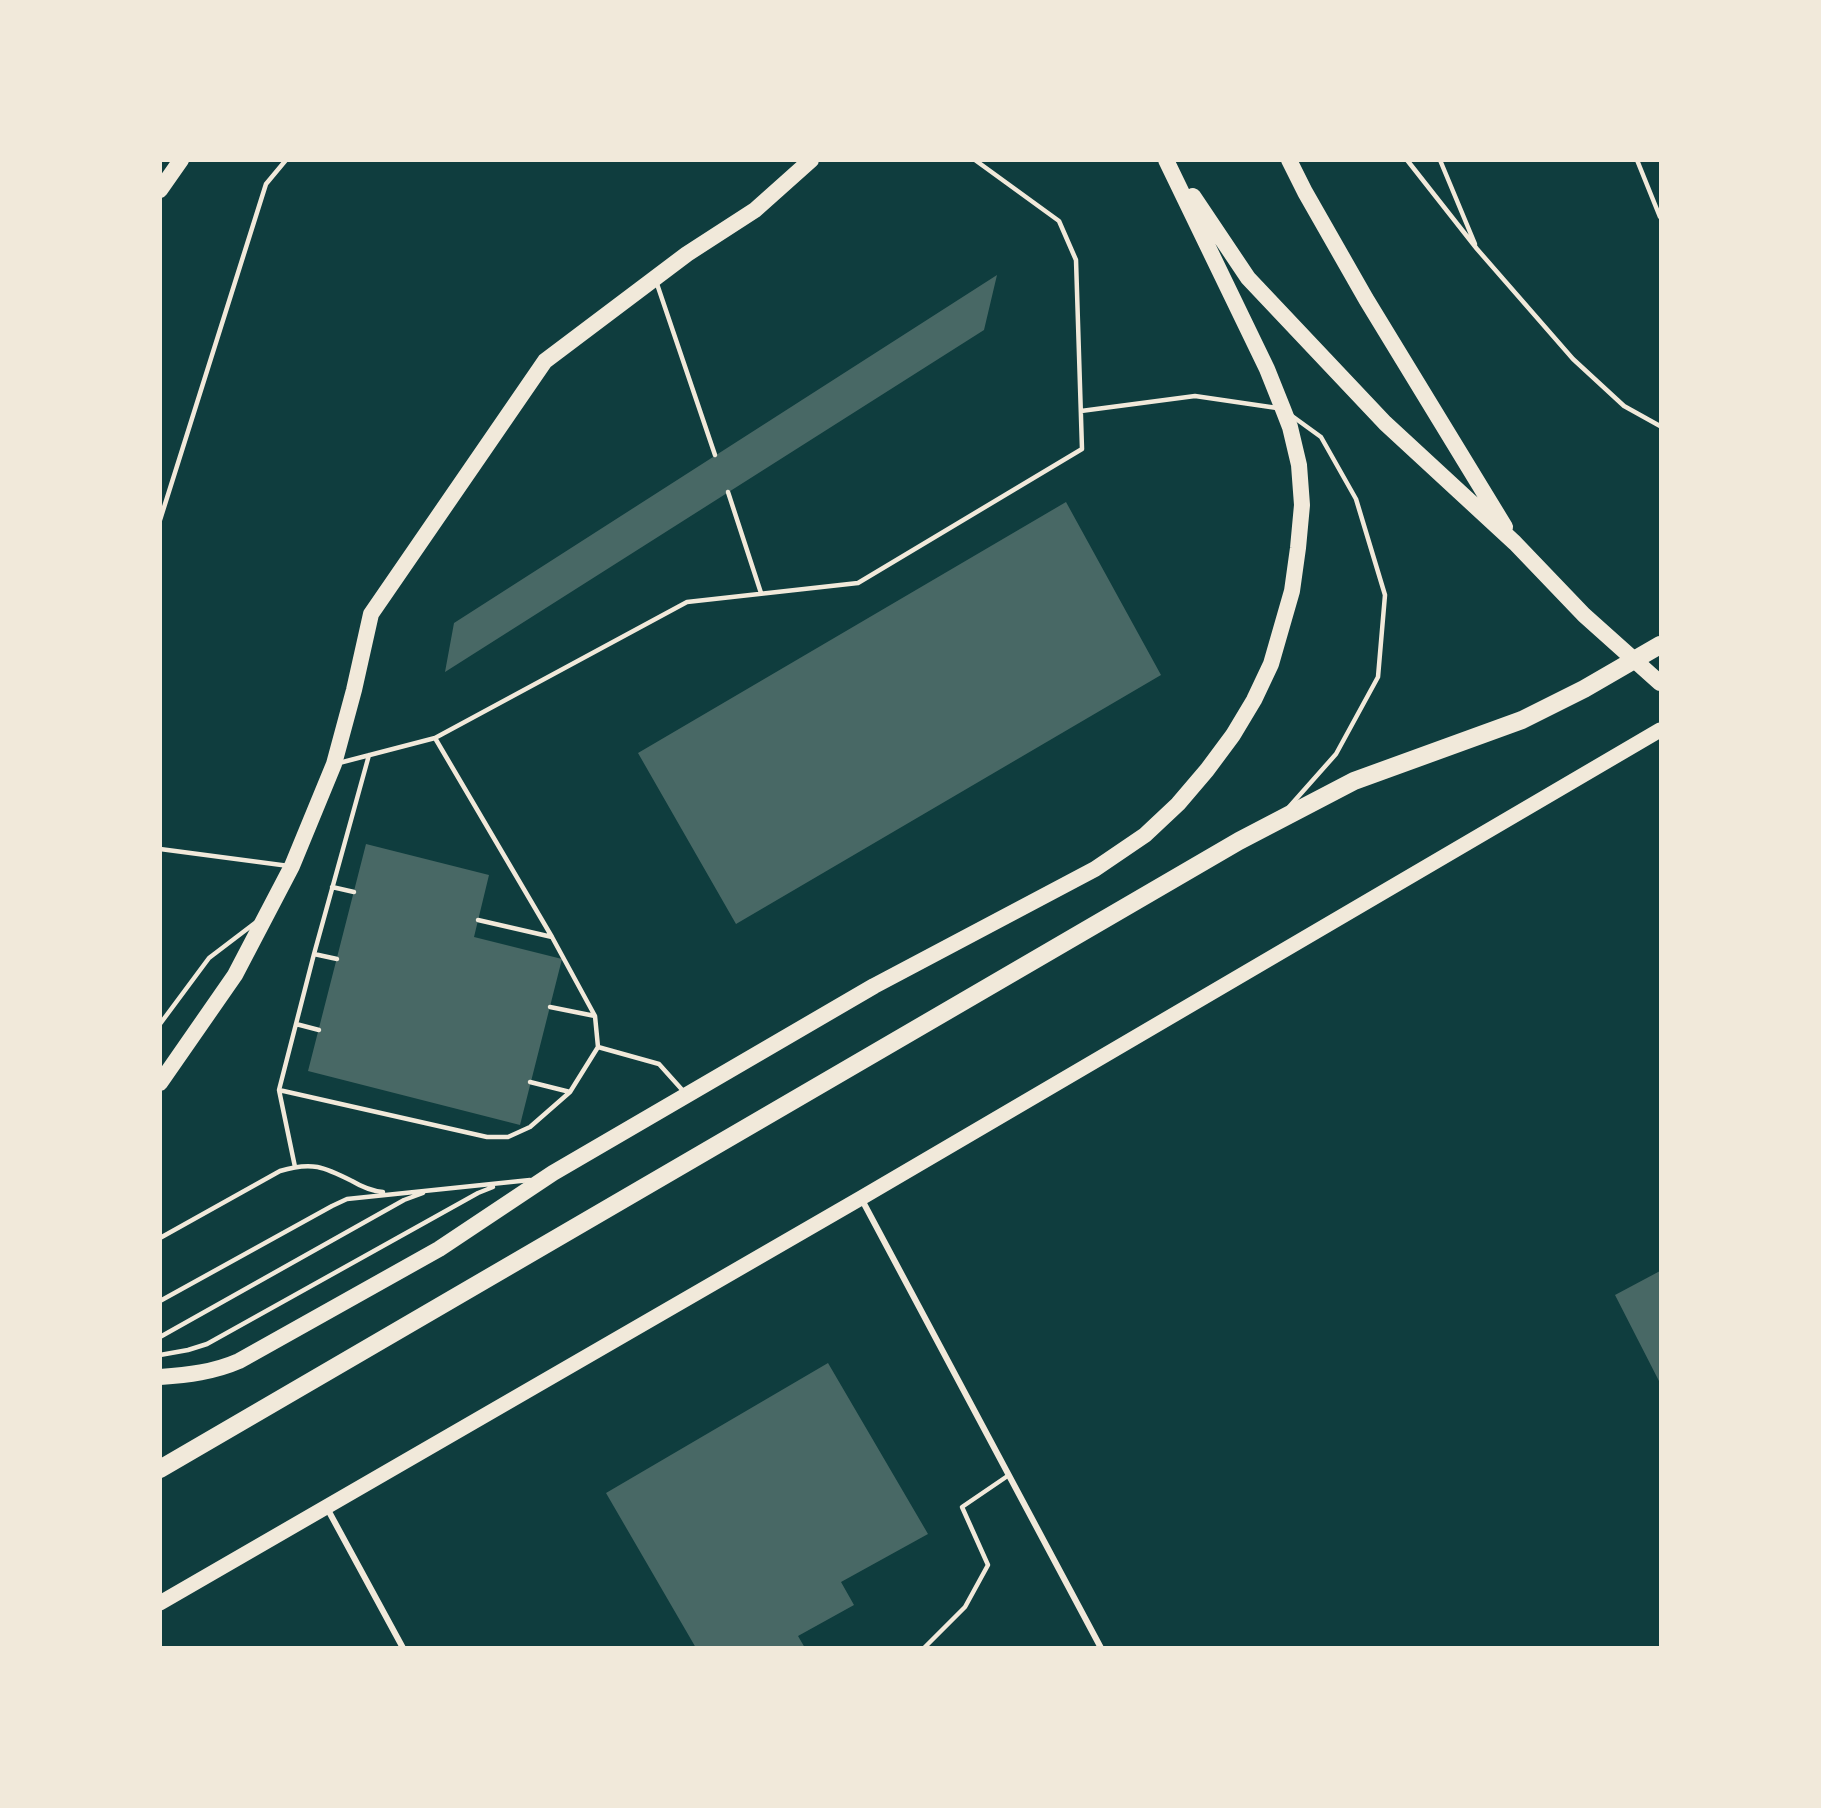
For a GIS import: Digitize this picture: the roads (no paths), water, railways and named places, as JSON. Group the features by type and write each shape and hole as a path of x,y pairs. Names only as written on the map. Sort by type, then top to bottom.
{"highway":[{"path":"160,190 181,160"},
{"path":"160,1083 235,975 292,866 334,764 371,614 544,361 687,255 755,210 811,160"},
{"path":"1165,160 1248,278 1385,423 1515,543 1584,615 1660,683"},
{"path":"160,1377 203,1373 239,1361 439,1250 552,1173 874,986 1095,869 1144,835 1178,804 1207,770 1233,735 1267,673 1292,591 1302,505 1299,465 1290,427 1268,369 1165,160"},
{"path":"1289,160 1366,299 1515,543"},
{"path":"160,1469 1239,841 1354,781 1522,720 1584,689 1660,645"}],"main road":[{"path":"160,1603 861,1198 1660,730"}],"street":[{"path":"861,1198 1101,1647"},
{"path":"326,1506 403,1647"}],"lane":[{"path":"160,520 266,184 286,160"},
{"path":"334,764 435,738 687,602 858,583 1082,449 1076,260 1059,221 975,160"},
{"path":"1407,160 1477,249 1573,359 1624,406 1660,426"},
{"path":"1440,160 1477,249"},
{"path":"1637,160 1660,217"},
{"path":"656,278 715,455"},
{"path":"1081,411 1195,396 1283,409 1321,437 1356,499 1385,595 1378,677 1336,754 1276,822"},
{"path":"728,492 761,594"},
{"path":"279,1090 487,1137 508,1137 530,1127 570,1092 598,1047 594,1017 552,937 435,738"},
{"path":"295,1167 279,1090 369,755"},
{"path":"160,849 292,866"},
{"path":"332,887 354,892"},
{"path":"160,1024 209,957 269,912"},
{"path":"478,920 552,937"},
{"path":"314,954 337,959"},
{"path":"550,1007 594,1017"},
{"path":"296,1024 319,1030"},
{"path":"598,1047 659,1064 687,1095"},
{"path":"530,1082 570,1092"},
{"path":"160,1239 280,1171 295,1167 322,1168 375,1192 398,1193"},
{"path":"160,1301 347,1199 507,1183 538,1179 552,1173"},
{"path":"160,1355 207,1344 478,1193 507,1183"},
{"path":"160,1336 404,1200 434,1190"},
{"path":"924,1647 965,1607 988,1565 962,1507 1009,1475"}]}
